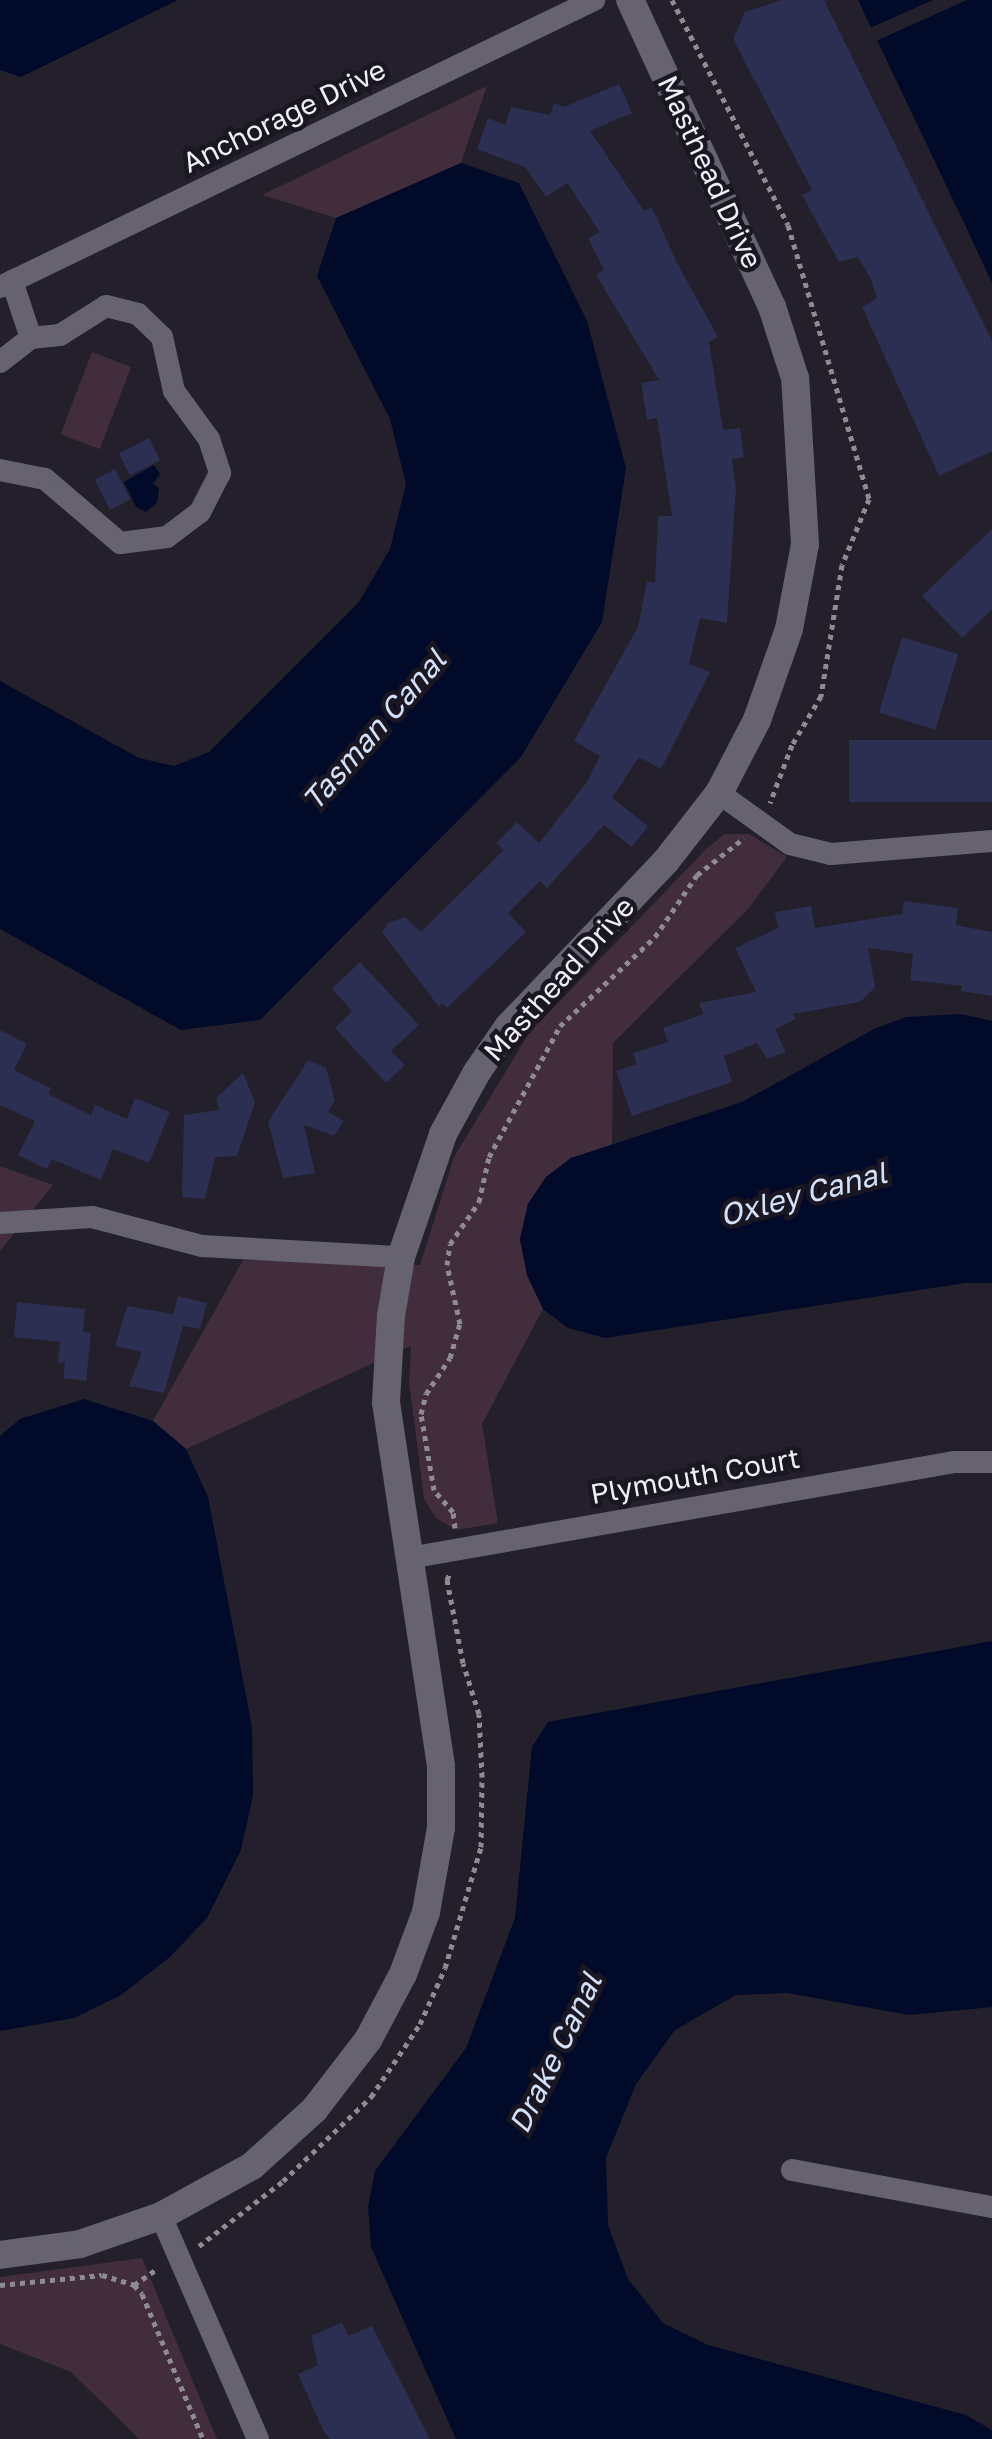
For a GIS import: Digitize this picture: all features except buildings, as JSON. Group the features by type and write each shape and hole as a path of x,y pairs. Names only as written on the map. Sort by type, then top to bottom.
{"street":[{"name":"Anchorage Drive","path":"6,284 594,0"},
{"name":"Masthead Drive","path":"0,2255 80,2244 161,2216 252,2166 314,2110 368,2040 403,1974 426,1912 441,1828 440,1766 386,1402 391,1316 401,1256 444,1134 487,1057 508,1027 666,861 718,793 757,720 790,630 805,544 795,378 772,307 630,0"},
{"path":"6,284 31,338"},
{"path":"0,362 31,338 60,335 106,306 138,314 162,337 174,392 209,439 220,474 200,512 167,538 120,543 44,479 0,470"},
{"path":"718,793 790,844 832,854 992,841"},
{"path":"0,1223 92,1217 202,1246 401,1256"},
{"name":"Plymouth Court","path":"409,1558 954,1462 992,1462"},
{"path":"792,2170 992,2207"},
{"path":"161,2216 258,2439"}],"path":[{"path":"134,2285 210,2240 224,2223 283,2181 371,2097 420,2024 446,1968 481,1847 479,1714 463,1663 447,1580 458,1549 453,1512 434,1490 421,1414 426,1394 450,1358 460,1324 447,1264 450,1244 479,1202 489,1157 560,1026 655,936 697,876 762,824 792,745 821,696 842,565 869,499 788,225 672,0"},
{"path":"0,2286 102,2275 134,2285 142,2294 202,2438"}],"shaded area":[{"path":"487,86 461,163 336,218 262,195"},
{"path":"92,352 131,367 100,449 60,434"},
{"path":"725,834 749,834 787,857 749,908 613,1043 612,1145 571,1158 546,1177 528,1204 520,1239 527,1275 543,1309 482,1424 498,1523 456,1530 436,1518 424,1499 409,1382 411,1346 186,1449 153,1421 243,1260 420,1265 454,1157 529,1033 707,848"},
{"path":"0,1166 53,1185 0,1251"},
{"path":"142,2258 217,2439 139,2439 71,2372 0,2344 0,2277"}],"water":[{"path":"0,0 178,0 21,77 0,70"},
{"path":"858,0 992,0 992,283 965,225"},
{"name":"Tasman Canal","path":"461,163 519,183 587,321 626,468 602,622 521,757 260,1020 181,1030 0,929 0,681 139,758 174,766 209,752 359,602 390,549 406,484 390,419 317,276 336,218"},
{"path":"154,465 160,474 153,484 159,488 157,503 146,512 136,507 124,482"},
{"name":"Oxley Canal","path":"961,1014 992,1021 992,1283 965,1283 605,1338 568,1328 543,1309 527,1275 520,1239 528,1204 546,1177 571,1158 742,1102 874,1029 906,1017"},
{"path":"84,1399 153,1421 186,1449 208,1497 252,1727 253,1795 241,1850 207,1918 170,1957 121,1995 74,2018 0,2031 0,1436 20,1419"},
{"name":"Drake Canal","path":"992,1641 992,2007 909,2015 787,1993 736,1995 675,2030 636,2084 606,2158 608,2225 628,2279 663,2323 708,2345 966,2415 992,2430 992,2439 456,2439 371,2247 368,2207 375,2171 466,2048 515,1918 532,1747 548,1722"}],"pier":[{"path":"933,0 967,0 876,41 870,28"}]}
